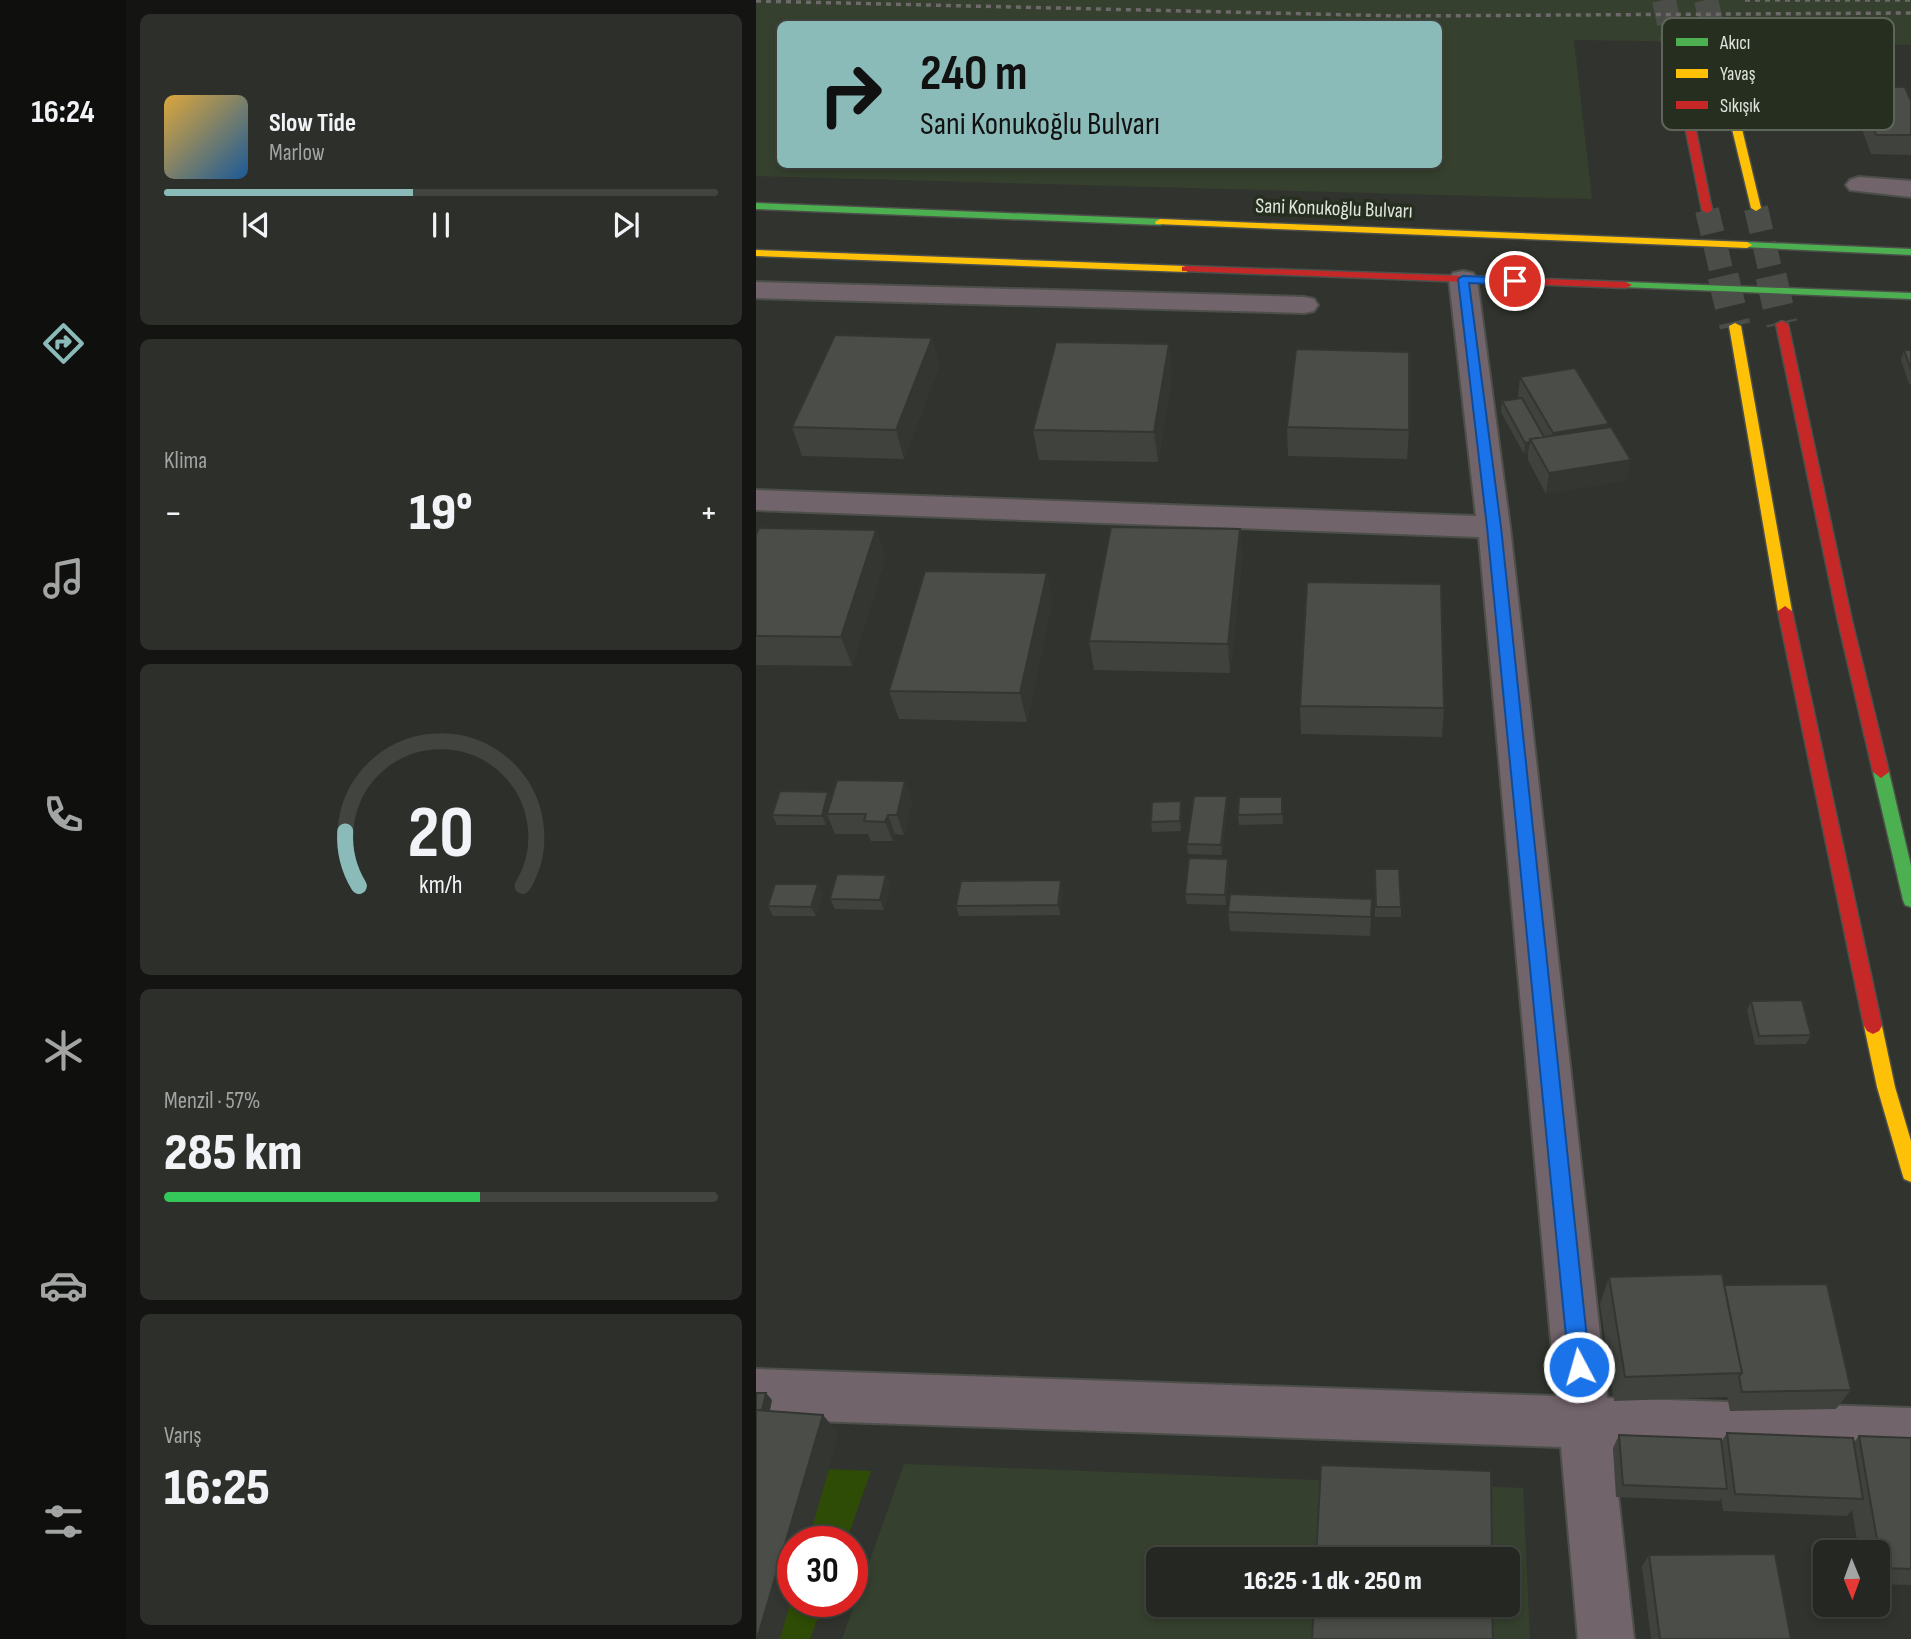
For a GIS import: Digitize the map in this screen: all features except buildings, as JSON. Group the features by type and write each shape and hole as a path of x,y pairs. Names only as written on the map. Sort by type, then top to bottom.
{"main road":[{"path":"1691,130 1707,210"},
{"path":"1737,130 1756,208"},
{"name":"Sani Konukoğlu Bulvarı","path":"756,206 1911,252"},
{"path":"756,253 1911,296"},
{"path":"1783,324 1845,621 1911,900"},
{"path":"1735,327 1786,618 1886,1087 1911,1173"}],"street":[{"path":"1859,185 1911,189"},
{"path":"1463,279 1494,527 1606,1639"},
{"path":"756,290 1304,305"},
{"path":"756,500 1494,527"},
{"path":"756,1394 1911,1434"}],"shaded area":[{"path":"756,0 1911,0 1911,45 1894,45 1894,18 1662,18 1662,41 1574,40 1592,199 756,176"},
{"path":"904,1464 1523,1488 1530,1639 842,1639 850,1617 868,1617 868,1566"}],"green space":[{"path":"756,1466 871,1471 852,1526 777,1526 777,1617 818,1617 810,1639 756,1639"}],"tunnel":[{"path":"1664,0 1668,18"},
{"path":"1706,0 1710,18"},
{"path":"1756,208 1772,278"},
{"path":"1707,210 1723,278"},
{"path":"1723,276 1735,326"},
{"path":"1771,276 1782,324"}],"railway":[{"path":"1745,0 1911,0"},
{"path":"756,1 1399,16 1911,13"}],"traffic: fast":[{"path":"756,206 1160,222"},
{"path":"1747,245 1911,252"},
{"path":"1626,285 1911,296"},
{"path":"1881,772 1911,900"}],"traffic: slow":[{"path":"1737,130 1756,208"},
{"path":"1160,222 1747,245"},
{"path":"756,253 1186,269"},
{"path":"1735,326 1785,611"},
{"path":"1873,1026 1886,1087 1911,1173"}],"traffic: jam":[{"path":"1691,130 1707,210"},
{"path":"1186,269 1626,285"},
{"path":"1782,324 1845,621 1881,772"},
{"path":"1785,611 1873,1026"}],"route":[{"path":"1515,281 1463,279 1494,527 1579,1367"}]}
